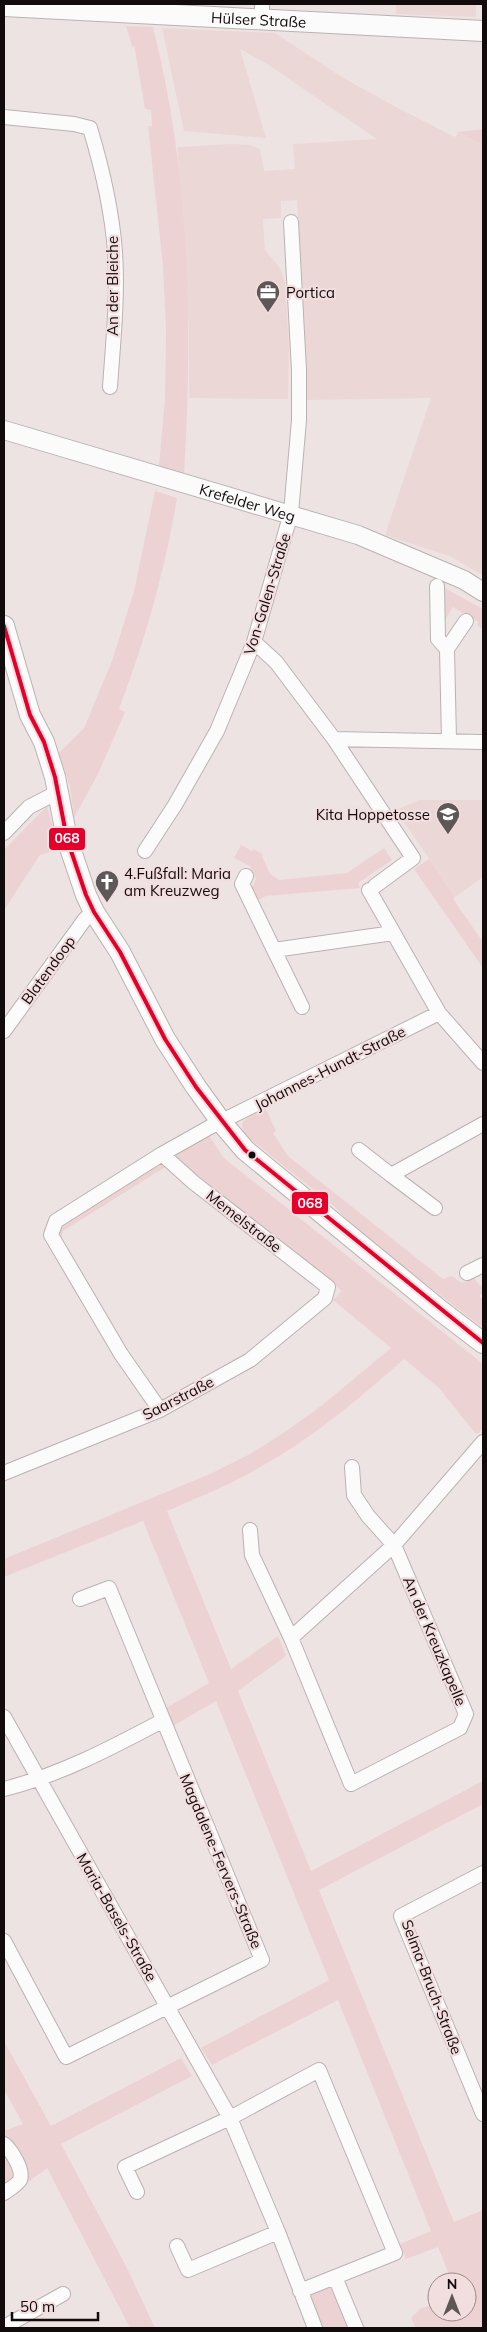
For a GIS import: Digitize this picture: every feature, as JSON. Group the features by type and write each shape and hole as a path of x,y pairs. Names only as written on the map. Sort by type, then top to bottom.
{"main road":[{"name":"Hülser Straße","path":"4,6 262,12 483,31"},
{"path":"4,626 30,715 44,742 58,792 70,847 86,895 94,912 120,952 166,1039 222,1123 245,1150 441,1311 483,1343"}],"street":[{"name":"An der Bleiche","path":"4,117 74,124 90,128 100,161 115,253 115,314 110,387"},
{"name":"Von-Galen-Straße","path":"145,850 175,805 217,730 254,642 291,513 299,420 299,370 291,222"},
{"name":"Krefelder Weg","path":"4,430 291,513 358,535 464,580 483,592"},
{"path":"436,586 438,640 447,649"},
{"path":"449,741 447,649 466,621"},
{"path":"254,642 276,662 334,739 413,858 372,888 392,933 439,1014 483,1063"},
{"path":"334,739 483,742"},
{"path":"4,833 29,807 58,792"},
{"path":"246,876 242,884 247,898 302,1007"},
{"name":"Blatendoop","path":"4,1030 85,919 94,912"},
{"path":"274,950 392,933"},
{"name":"Johannes-Hundt-Straße","path":"160,1410 121,1354 51,1235 56,1221 162,1154 439,1014"},
{"path":"391,1175 483,1124"},
{"path":"359,1150 436,1208"},
{"name":"Memelstraße","path":"162,1154 193,1182 328,1287"},
{"path":"467,1273 483,1265"},
{"name":"Saarstraße","path":"4,1473 160,1410 250,1360 325,1298 328,1287"},
{"path":"291,1638 394,1545 482,1447"},
{"name":"An der Kreuzkapelle","path":"250,1530 252,1555 291,1638 352,1784 460,1728 466,1714 394,1545 368,1516 354,1495 352,1467"},
{"path":"4,1789 39,1780 116,1745 162,1721 109,1588 80,1599"},
{"name":"Maria-Basels-Straße","path":"4,1717 230,2118 278,2232 315,2328"},
{"name":"Magdalene-Fervers-Straße","path":"162,1721 262,1960 168,2006"},
{"name":"Selma-Bruch-Straße","path":"483,1873 401,1916 483,2114"},
{"path":"4,1941 66,2057 168,2006"},
{"path":"137,2192 125,2167 230,2118 319,2070 395,2253 300,2291"},
{"path":"4,2144 14,2158 20,2172 20,2178 19,2182 4,2193"},
{"path":"177,2246 188,2270 278,2232"},
{"path":"335,2277 356,2328"},
{"path":"4,2327 63,2294"}],"shaded area":[{"path":"396,4 476,4 476,17 396,14"},
{"path":"126,26 153,27 175,138 186,250 188,306 187,419 184,475 159,466 165,398 166,331 163,266 148,126 152,126 151,110 145,109 134,44 133,49"},
{"path":"162,28 275,33 345,79 398,108 455,137 458,132 483,145 483,576 452,557 385,535 431,398 306,400 305,334 297,200 281,201 281,218 263,219 265,250 280,268 285,282 289,346 288,399 189,398 189,330 177,147 250,145 260,149 264,171 295,169 293,144 377,139 267,64 240,49 266,138 184,131"},
{"path":"483,129 483,145 458,132"},
{"path":"155,491 177,498 160,578 146,631 119,709 125,712 99,772 74,818 70,787 59,753 84,728 112,661 134,591"},
{"path":"439,585 483,609 483,629 477,625 478,622 453,607 443,623"},
{"name":"Kita Hoppetosse","path":"419,800 483,800 483,877 455,897 396,810"},
{"path":"47,806 59,849 40,855 4,910 4,850"},
{"path":"241,845 262,854 270,874 279,880 347,873 384,848 392,860 358,883 360,888 266,896 254,902 250,893 256,879 250,866 234,858"},
{"path":"429,859 455,897 453,899 483,942 483,968 414,869"},
{"path":"265,1107 276,1131 273,1133 288,1156 443,1279 452,1276 462,1283 474,1278 480,1286 483,1285 483,1293 479,1296 483,1300 483,1328 357,1231 335,1207 243,1133 242,1123 249,1116"},
{"path":"208,1134 224,1158 483,1364 483,1427 479,1433 475,1433 439,1388 404,1359 334,1418 296,1445 235,1481 167,1511 231,1669 278,1636 286,1656 238,1691 311,1871 483,1781 483,1804 319,1890 454,2222 483,2210 483,2328 416,2328 411,2318 420,2309 427,2307 427,2322 477,2322 477,2272 448,2272 438,2247 406,2259 400,2244 431,2231 338,2000 212,2065 201,2048 329,1980 216,1701 173,1726 166,1708 209,1683 143,1521 4,1577 4,1559 210,1474 248,1455 285,1432 321,1406 391,1348 333,1300 342,1291 173,1156"},
{"path":"162,1163 167,1166 63,1231 60,1242 56,1235 60,1226"},
{"path":"4,2041 51,2126 181,2058 192,2076 61,2144 127,2268 155,2328 130,2328 47,2168 27,2183 22,2164 4,2138 4,2131 23,2124 4,2090"},
{"path":"4,2150 13,2166 14,2178 4,2188"},
{"path":"325,2286 334,2289 349,2326 347,2328 321,2328 308,2299 312,2291"}],"transit line":[{"name":"068","path":"4,626 30,715 44,742 55,777 67,839 86,895 94,912 120,952 165,1039 196,1087 245,1150 483,1343"}],"place":[{"name":"Portica","path":"268,313"},
{"name":"Kita Hoppetosse","path":"448,835"},
{"name":"4.Fußfall: Maria am Kreuzweg","path":"107,903"}]}
